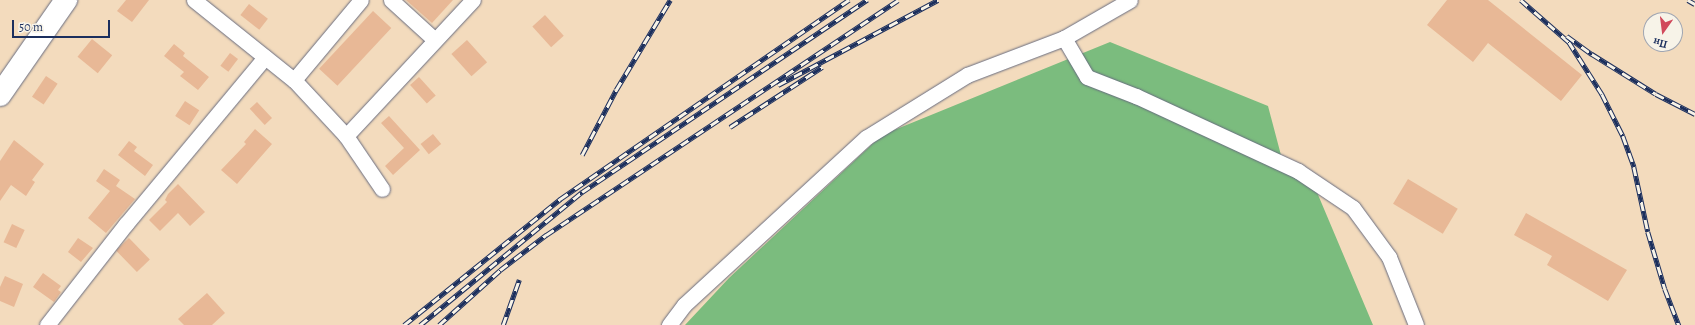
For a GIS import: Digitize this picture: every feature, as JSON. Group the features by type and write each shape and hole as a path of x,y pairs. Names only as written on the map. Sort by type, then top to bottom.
{"highway":[{"path":"0,94 66,0"}],"street":[{"path":"194,0 294,80 346,136 382,189"},
{"path":"294,80 361,0"},
{"path":"391,0 435,40"},
{"path":"346,136 473,0"},
{"path":"670,325 684,305 867,136 967,75 1064,38 1130,0"},
{"path":"1064,38 1087,77 1136,96 1298,172 1353,208 1389,257 1416,325"},
{"path":"47,325 126,224 265,57"}],"green space":[{"path":"1110,42 1268,106 1282,159 1308,171 1373,325 685,325 729,278 882,135"}],"building":[{"path":"126,0 149,0 132,22 117,11"},
{"path":"406,0 453,0 432,23"},
{"path":"1447,0 1488,0 1582,75 1561,101 1488,43 1473,62 1427,25"},
{"path":"249,4 268,19 259,30 240,15"},
{"path":"373,11 391,28 337,86 319,69"},
{"path":"545,15 564,36 551,47 532,26"},
{"path":"92,39 112,55 98,73 78,57"},
{"path":"467,40 487,62 471,76 451,54"},
{"path":"174,44 185,53 183,56 209,77 198,90 180,76 184,72 164,56"},
{"path":"230,53 238,59 228,72 220,66"},
{"path":"46,76 58,84 44,105 32,97"},
{"path":"419,77 436,96 427,104 410,85"},
{"path":"185,101 199,110 189,125 175,116"},
{"path":"257,102 272,118 265,125 250,109"},
{"path":"389,116 420,150 393,175 385,166 404,148 381,123"},
{"path":"255,129 272,144 237,184 221,170 246,144 244,142"},
{"path":"433,134 441,144 429,154 421,144"},
{"path":"14,140 44,164 32,180 35,182 26,196 11,185 0,201 0,161"},
{"path":"129,141 137,147 134,151 153,165 145,176 118,155"},
{"path":"104,169 120,180 116,186 135,199 106,233 88,218 110,191 96,181"},
{"path":"1408,179 1458,209 1443,234 1393,204"},
{"path":"178,184 205,212 190,226 178,213 160,231 149,220 167,202 165,200 168,194"},
{"path":"1526,213 1627,270 1608,301 1547,265 1552,256 1514,235"},
{"path":"12,224 25,230 16,248 4,242"},
{"path":"78,238 93,248 81,262 68,252"},
{"path":"129,238 150,260 137,272 116,251"},
{"path":"43,273 61,286 58,290 61,292 54,302 33,287"},
{"path":"5,276 23,284 14,307 0,301 0,287"},
{"path":"207,293 225,313 212,325 184,325 178,319"}],"railway":[{"path":"582,155 616,90 670,0"},
{"path":"404,325 560,199 849,0"},
{"path":"420,325 582,192 867,0"},
{"path":"439,325 500,270 546,235 898,0"},
{"path":"778,85 938,0"},
{"path":"1521,0 1569,42 1602,94 1623,136 1634,167 1648,232 1665,289 1679,325"},
{"path":"1688,0 1695,4"},
{"path":"1567,36 1592,54 1656,94 1695,114"},
{"path":"730,127 822,67"},
{"path":"503,325 519,280"}]}
